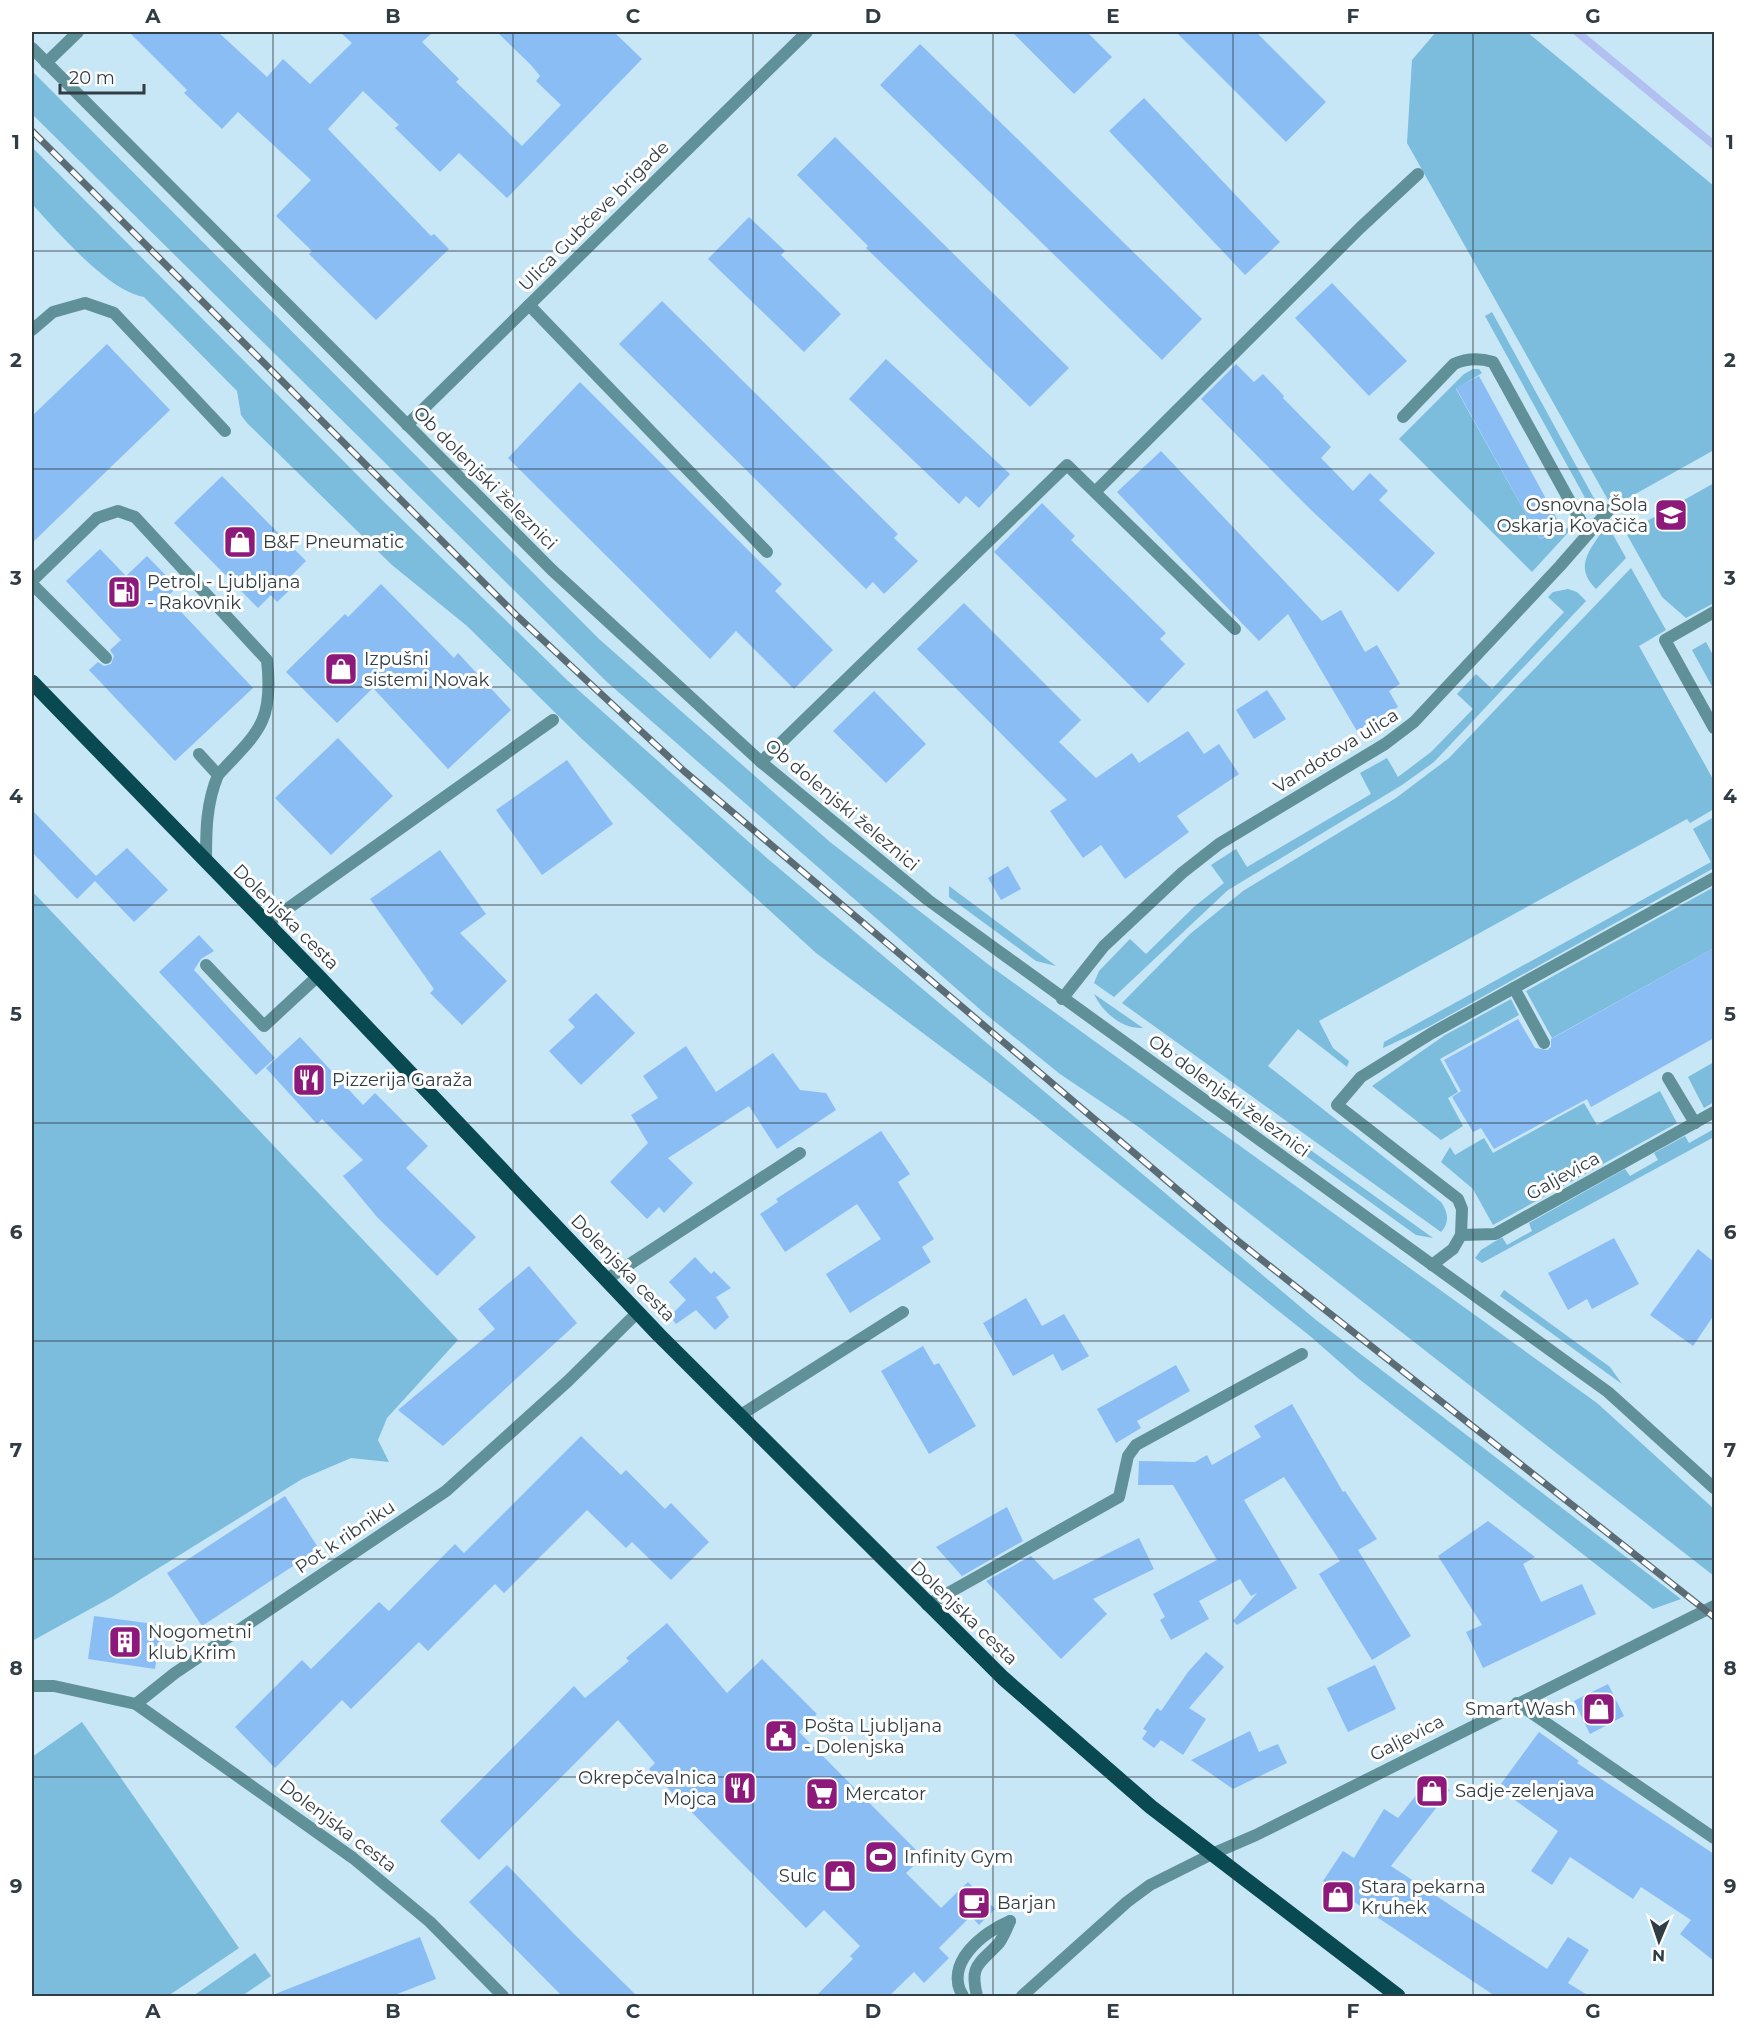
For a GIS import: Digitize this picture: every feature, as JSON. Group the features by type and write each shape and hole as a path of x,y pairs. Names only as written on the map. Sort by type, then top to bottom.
{"main road":[{"name":"Dolenjska cesta","path":"32,682 318,976 638,1312 927,1605 1003,1678 1124,1785 1398,1996"}],"street":[{"path":"46,63 78,32"},
{"name":"Ulica Gubčeve brigade","path":"406,425 807,32"},
{"name":"Ob dolenjski železnici","path":"32,48 406,425 611,627 761,762 928,900 1608,1392 1714,1488"},
{"path":"1095,492 1360,228 1418,174"},
{"path":"32,330 53,312 85,303 114,313 225,431"},
{"path":"529,305 767,552"},
{"path":"1403,417 1454,364 1462,360 1481,358 1493,362 1588,534"},
{"path":"761,762 1067,465 1234,629"},
{"name":"Vandotova ulica","path":"1062,999 1104,946 1182,873 1219,844 1385,744 1414,722 1609,510"},
{"path":"106,658 32,583 97,518 118,512 135,517 267,660 270,684 268,708 261,728 218,775 211,792 206,814 206,862"},
{"path":"1714,612 1665,640 1714,728"},
{"path":"266,924 553,720"},
{"path":"199,754 218,775"},
{"path":"1432,1265 1453,1249 1461,1235 1462,1209 1458,1199 1337,1105 1361,1077 1372,1069 1714,878"},
{"path":"206,965 264,1026 318,976"},
{"path":"1514,988 1544,1043"},
{"path":"1668,1078 1695,1123"},
{"name":"Galjevica","path":"1461,1235 1495,1234 1714,1112"},
{"path":"607,1280 800,1153"},
{"name":"Pot k ribniku","path":"136,1704 175,1673 446,1491 568,1381 638,1312"},
{"path":"739,1416 903,1312"},
{"path":"927,1605 1119,1497 1128,1456 1136,1445 1302,1354"},
{"name":"Galjevica","path":"1212,1854 1256,1835 1714,1606"},
{"path":"32,1686 54,1686 136,1704"},
{"path":"1517,1703 1714,1838"},
{"name":"Dolenjska cesta","path":"136,1704 353,1858 430,1923 503,1996"},
{"path":"1022,1996 1127,1902 1150,1885 1212,1854"},
{"path":"963,1996 960,1991 958,1974 964,1958 990,1929 1010,1921 998,1944 977,1964 974,1981 977,1996"}],"shaded area":[{"path":"1436,32 1527,32 1714,186 1714,450 1612,507 1407,143 1412,60"},
{"path":"32,71 599,639 830,842 993,968 1597,1403 1714,1509 1714,1576 1140,1128 1060,1074 983,1012 607,682 32,114"},
{"path":"32,147 382,500 567,680 768,859 1316,1320 1681,1599 1653,1609 1359,1379 1310,1336 1031,1114 816,953 582,739 467,626 392,565 247,423 241,415 237,391 144,297 115,284 69,244 32,204"},
{"path":"1492,312 1596,502 1589,505 1485,316"},
{"path":"1473,369 1479,369 1482,373 1456,389 1540,539 1575,525 1532,572 1399,439 1464,374"},
{"path":"1714,483 1714,569 1712,571 1714,603 1686,618 1662,597 1626,533"},
{"path":"1607,524 1626,558 1596,589 1585,572 1585,564 1591,549"},
{"path":"1631,568 1666,630 1639,646 1714,781 1714,809 1690,823 1687,819 1319,1021 1333,1048 1349,1061 1347,1067 1298,1029 1268,1066 1441,1202 1447,1217 1446,1225 1441,1232 1122,1003 1190,934 1243,891 1396,798 1449,758"},
{"path":"1568,589 1577,592 1586,601 1434,762 1402,785 1228,890 1114,997 1094,983 1099,971 1130,939 1146,954 1195,906 1224,883 1211,865 1236,849 1247,867 1371,794 1360,773 1387,758 1398,777 1431,752 1473,709 1457,694 1476,674 1492,689 1564,612 1548,597 1553,592"},
{"path":"1706,642 1714,657 1714,690 1692,650"},
{"path":"1714,817 1714,868 1428,1027 1383,1048 1384,1042 1711,862 1693,829"},
{"path":"949,886 1056,966 1036,961 949,897"},
{"path":"1714,887 1714,948 1552,1038 1526,991"},
{"path":"32,891 458,1340 387,1418 378,1440 389,1462 351,1458 302,1479 112,1597 32,1641"},
{"path":"1094,994 1143,1028 1128,1026 1114,1019 1102,1007"},
{"path":"1511,999 1519,1015 1440,1059 1458,1092 1448,1098 1463,1126 1441,1140 1372,1086 1445,1035"},
{"path":"1174,1052 1433,1238 1416,1235 1181,1066"},
{"path":"1714,1062 1714,1102 1704,1108 1688,1077"},
{"path":"1660,1091 1677,1123 1493,1225 1473,1189 1441,1162 1450,1147 1455,1155 1484,1138 1493,1153 1584,1103 1597,1125"},
{"path":"1714,1129 1714,1137 1482,1263 1475,1258 1481,1250 1502,1237 1507,1245 1532,1231 1529,1223 1625,1169 1630,1176 1658,1160 1654,1153 1685,1136 1689,1143"},
{"path":"1504,1290 1610,1367 1622,1384 1500,1296"},
{"path":"82,1722 239,1948 168,1996 32,1996 32,1757"},
{"path":"255,1953 271,1976 242,1996 193,1996"}],"building":[{"path":"129,32 218,32 267,77 283,59 310,84 352,43 340,32 433,32 422,42 459,79 456,82 522,146 561,105 536,81 540,76 531,65 497,32 614,32 642,59 507,198 459,153 440,172 395,128 399,125 363,91 328,129 431,236 434,234 449,249 376,320 309,254 312,251 276,216 311,180 238,112 222,129 184,93 187,90"},
{"path":"1012,32 1087,32 1112,57 1074,94"},
{"path":"1176,32 1256,32 1326,102 1286,142"},
{"path":"920,44 1202,319 1162,360 880,85"},
{"path":"1144,98 1280,242 1245,275 1109,131"},
{"path":"835,137 1069,368 1030,407 866,248 868,246 797,175"},
{"path":"749,217 785,251 781,255 841,314 804,352 708,259"},
{"path":"1332,283 1407,361 1369,396 1295,318"},
{"path":"662,301 898,534 894,538 918,561 884,594 873,582 866,589 619,344"},
{"path":"107,344 170,410 32,543 32,416"},
{"path":"886,359 1010,474 979,508 966,496 959,504 849,399"},
{"path":"1236,364 1254,382 1263,374 1331,447 1321,458 1353,491 1370,473 1388,491 1379,500 1435,553 1398,592 1309,508 1201,399"},
{"path":"1479,376 1562,528 1540,539 1456,388"},
{"path":"580,382 782,584 775,591 833,650 794,689 736,631 710,659 508,458"},
{"path":"1161,451 1322,621 1341,610 1365,652 1377,645 1400,684 1389,691 1398,707 1357,731 1288,614 1259,641 1117,492"},
{"name":"B&F Pneumatic","path":"222,476 306,561 290,577 296,584 277,602 271,595 258,608 174,523"},
{"path":"1042,503 1075,536 1071,540 1166,633 1160,639 1185,664 1148,703 994,552"},
{"path":"100,549 126,576 147,556 177,587 167,597 253,688 175,761 89,670 98,662 104,666 111,664 114,656 110,650 121,640 66,581"},
{"path":"381,584 454,658 458,653 511,710 448,769 373,688 337,723 286,672 345,614 348,617"},
{"path":"964,603 1081,720 1059,742 1096,778 1132,753 1139,763 1188,731 1204,754 1219,744 1239,774 1177,816 1189,832 1125,879 1101,845 1083,858 1050,811 1067,800 917,649"},
{"path":"1267,690 1286,719 1254,739 1236,710"},
{"path":"874,691 926,744 886,783 833,731"},
{"path":"338,738 393,796 331,855 275,798"},
{"path":"567,760 613,824 542,875 496,810"},
{"path":"32,810 96,876 127,848 168,890 134,922 95,881 77,899 32,852"},
{"path":"440,850 486,914 460,933 507,981 462,1025 430,993 434,989 370,899"},
{"path":"1008,866 1021,889 1001,900 988,878"},
{"path":"199,935 214,951 201,959 194,970 275,1058 256,1075 159,972"},
{"path":"1714,948 1714,1038 1591,1107 1587,1099 1494,1149 1481,1128 1473,1132 1452,1097 1461,1091 1444,1060 1518,1019 1535,1048 1547,1050 1551,1047 1551,1039"},
{"path":"596,993 635,1033 581,1085 549,1051 575,1027 568,1020"},
{"path":"300,1037 363,1105 375,1093 428,1146 406,1168 476,1237 437,1276 377,1217 343,1176 363,1160 322,1119 317,1124 266,1068"},
{"path":"686,1046 716,1092 773,1053 800,1090 826,1093 836,1110 777,1149 749,1106 668,1158 693,1183 664,1213 659,1207 647,1219 610,1182 648,1143 631,1115 658,1098 643,1076"},
{"path":"881,1131 910,1174 898,1182 934,1239 922,1247 931,1262 850,1313 826,1274 881,1239 857,1204 785,1252 760,1214 778,1202 776,1199"},
{"path":"1614,1238 1639,1284 1592,1309 1587,1299 1568,1310 1548,1273"},
{"path":"1698,1249 1714,1262 1714,1315 1693,1346 1650,1315"},
{"path":"695,1257 711,1274 714,1271 731,1288 716,1297 729,1317 715,1330 696,1310 676,1324 670,1316 686,1300 669,1282"},
{"path":"529,1266 577,1323 443,1446 398,1410 495,1329 478,1309"},
{"path":"1026,1298 1042,1326 1064,1314 1089,1356 1062,1371 1053,1354 1013,1376 983,1323"},
{"path":"923,1346 934,1365 939,1363 976,1426 929,1454 881,1371"},
{"path":"1176,1365 1190,1391 1137,1421 1141,1428 1116,1443 1097,1409"},
{"path":"1292,1404 1343,1492 1345,1491 1377,1539 1358,1550 1411,1636 1372,1660 1319,1574 1340,1561 1284,1477 1244,1500 1297,1588 1237,1625 1233,1621 1257,1593 1251,1596 1240,1579 1199,1601 1209,1619 1171,1640 1160,1620 1165,1617 1153,1594 1217,1560 1173,1485 1138,1485 1139,1461 1195,1462 1207,1455 1212,1465 1261,1437 1254,1426"},
{"path":"581,1436 621,1475 626,1470 665,1509 671,1503 709,1542 671,1580 632,1542 626,1548 587,1510 504,1593 495,1584 428,1651 419,1642 351,1709 342,1700 275,1768 235,1727 302,1660 311,1669 379,1602 389,1611 455,1544 464,1553"},
{"path":"285,1496 319,1549 202,1626 167,1573"},
{"path":"1007,1507 1023,1541 962,1576 936,1547"},
{"path":"1488,1521 1535,1557 1523,1564 1541,1602 1582,1584 1596,1614 1483,1668 1466,1632 1482,1625 1438,1556"},
{"path":"1139,1538 1154,1569 1093,1599 1107,1614 1061,1659 986,1581 1031,1556 1054,1580"},
{"name":"Nogometni klub Krim","path":"94,1616 162,1625 155,1669 88,1659"},
{"path":"667,1623 727,1693 762,1659 817,1714 799,1732 923,1857 906,1873 941,1908 968,1882 995,1909 979,1925 971,1916 939,1948 949,1958 924,1983 914,1972 889,1996 816,1996 853,1959 850,1956 860,1946 824,1910 806,1928 649,1769 655,1763 618,1720 479,1860 440,1821 574,1686 585,1698 629,1661 626,1658"},
{"path":"1206,1652 1224,1667 1189,1708 1206,1719 1183,1755 1161,1740 1154,1748 1142,1739 1147,1731 1143,1729 1157,1708 1161,1711 1188,1672"},
{"path":"1375,1665 1396,1709 1348,1732 1327,1688"},
{"name":"Smart Wash","path":"1608,1684 1624,1716 1590,1734 1574,1701"},
{"path":"1250,1731 1259,1752 1278,1744 1287,1763 1233,1789 1191,1760"},
{"path":"1539,1732 1579,1761 1577,1763 1714,1854 1714,1961 1680,1934 1691,1920 1641,1887 1633,1899 1570,1857 1552,1885 1531,1871 1558,1831 1498,1788"},
{"path":"1432,1775 1450,1790 1391,1866 1547,1969 1568,1937 1589,1950 1568,1983 1589,1996 1495,1996 1323,1881 1343,1851 1354,1858 1384,1809 1398,1818"},
{"path":"507,1865 637,1996 562,1996 469,1902"},
{"path":"420,1937 436,1979 392,1996 270,1996"}],"waterway":[{"path":"1577,32 1714,145"}],"railway":[{"path":"32,131 515,614 684,771 1238,1241 1714,1617"}],"place":[{"name":"Osnovna Šola Oskarja Kovačiča","path":"1671,515"},
{"name":"B&F Pneumatic","path":"240,542"},
{"name":"Petrol - Ljubljana - Rakovnik","path":"124,592"},
{"name":"Izpušni sistemi Novak","path":"341,669"},
{"name":"Pizzerija Garaža","path":"309,1080"},
{"name":"Nogometni klub Krim","path":"125,1642"},
{"name":"Smart Wash","path":"1599,1709"},
{"name":"Pošta Ljubljana - Dolenjska","path":"781,1736"},
{"name":"Okrepčevalnica Mojca","path":"740,1788"},
{"name":"Sadje-zelenjava","path":"1432,1791"},
{"name":"Mercator","path":"822,1794"},
{"name":"Infinity Gym","path":"881,1857"},
{"name":"Sulc","path":"840,1876"},
{"name":"Stara pekarna Kruhek","path":"1338,1897"},
{"name":"Barjan","path":"974,1903"}]}
